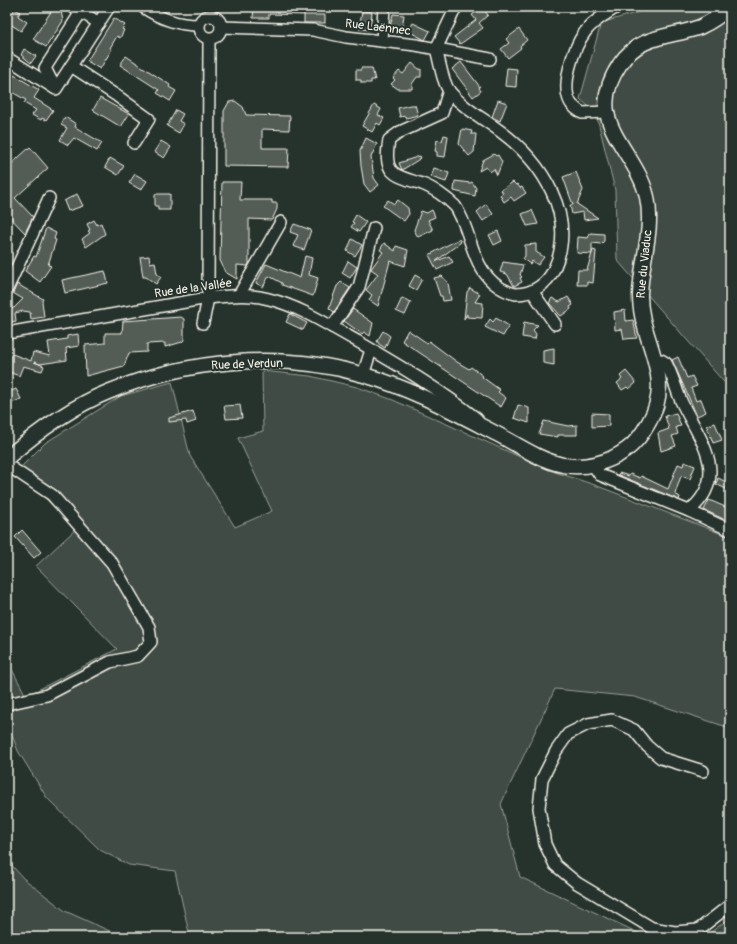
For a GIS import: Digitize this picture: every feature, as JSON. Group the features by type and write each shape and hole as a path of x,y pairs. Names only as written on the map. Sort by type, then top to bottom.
{"main road":[{"name":"Rue du Viaduc","path":"496,434 548,461 571,466 593,465 624,452 644,431 652,417 659,394 656,362 645,328 640,299 648,235 649,206 636,168 615,138 607,112 608,93 613,77 622,62 633,50 652,39 699,27 717,18 730,7"},
{"name":"Rue de Verdun","path":"7,458 41,431 105,393 154,376 217,364 270,361 318,366 363,375 418,396 496,434"}],"street":[{"path":"56,89 109,7"},
{"path":"143,7 158,16 190,25 198,25"},
{"path":"382,41 384,7"},
{"path":"449,90 442,113 400,132 389,140 386,155 387,162 390,169 399,176 422,184 441,195 457,208 474,256 490,279 507,292 516,294 532,291 550,278 556,265 561,234 556,198 537,167 520,148 502,132 466,108 449,90 436,49 456,7"},
{"path":"607,112 582,113 572,105 567,89 568,74 585,32 602,16 617,7"},
{"path":"56,89 45,68 77,9 99,23"},
{"path":"209,11 218,19 221,27 217,36 209,38 200,33 198,25 201,19 209,11"},
{"name":"Rue Laënnec","path":"221,27 313,30 346,37 416,45 490,59"},
{"path":"203,323 208,298 209,38"},
{"path":"7,58 56,89"},
{"path":"71,66 149,119 134,143"},
{"path":"7,289 49,198"},
{"path":"239,295 281,222"},
{"path":"332,327 359,287 374,228"},
{"path":"532,291 555,324"},
{"name":"Rue de la Vallée","path":"7,333 208,298 239,295 267,298 294,306 371,350 454,401 496,434"},
{"path":"363,375 371,350"},
{"path":"656,362 661,360 666,363 682,402 693,422 708,456 712,474 699,502 689,511"},
{"path":"7,465 52,495 112,563 149,626 151,642 138,656 110,662 47,695 7,704"},
{"path":"593,465 600,476 689,511 730,530"},
{"path":"704,771 660,758 647,746 634,730 612,720 588,724 568,734 556,751 542,779 539,808 545,844 555,865 577,883 652,928 675,932 698,930 730,905"}],"shaded area":[{"path":"656,7 730,7 730,389 617,260 615,190 596,113 580,99 601,23"},
{"path":"262,371 310,376 357,387 393,400 549,470 595,485 730,537 730,728 635,697 555,689 501,804 520,877 647,937 289,937 289,935 190,937 175,871 129,865 100,850 47,798 18,751 7,722 7,660 26,696 117,649 36,566 77,528 41,494 14,474 45,443 121,396 172,382 190,456 235,527 272,511 238,438 263,431"},
{"path":"7,860 23,878 65,911 123,937 7,937"},
{"path":"730,918 730,937 704,937"}],"building":[{"path":"254,7 304,7 304,15 269,14 269,18 253,18"},
{"path":"482,7 488,15 479,23 483,28 460,44 454,37 476,20 472,15"},
{"path":"14,8 20,12 18,16 27,22 21,31 7,22"},
{"path":"55,8 61,11 63,21 46,47 33,39 52,10 53,11"},
{"path":"362,11 372,12 370,30 359,29"},
{"path":"393,14 404,15 402,29 390,27"},
{"path":"304,15 325,15 325,23 304,23"},
{"path":"114,18 125,25 122,29 124,30 120,38 117,36 110,48 112,49 100,69 87,61"},
{"path":"413,23 430,31 425,40 408,31"},
{"path":"519,29 527,40 520,46 521,48 508,58 501,49 509,43 506,39"},
{"path":"24,49 36,56 31,63 21,55"},
{"path":"126,56 170,85 169,87 176,91 170,101 157,93 159,90 120,65"},
{"path":"461,62 480,87 479,88 481,91 473,97 452,69"},
{"path":"412,63 421,69 421,77 417,77 412,84 412,89 398,89 391,84 395,80 393,78 399,71 403,74"},
{"path":"361,68 372,68 375,80 371,80 371,83 361,83 361,80 356,80 356,70 361,70"},
{"path":"507,68 517,69 516,87 505,86"},
{"path":"14,75 39,90 34,98 53,110 46,120 42,118 41,120 32,115 36,110 24,103 26,100 10,91 12,88 8,86"},
{"path":"100,98 129,114 121,127 93,110"},
{"path":"498,100 507,103 500,121 492,117"},
{"path":"235,101 243,107 246,115 290,116 289,130 262,129 262,148 289,148 288,167 224,166 224,111 229,102"},
{"path":"374,105 381,109 378,115 384,118 380,125 377,123 372,132 362,126"},
{"path":"415,105 418,115 406,118 405,116 400,117 398,108"},
{"path":"176,110 183,114 179,121 184,124 179,133 167,126"},
{"path":"65,117 76,124 75,127 102,143 97,151 74,138 68,145 60,140 67,128 61,125"},
{"path":"462,129 472,131 471,134 476,134 474,152 469,156 459,144"},
{"path":"444,135 448,136 445,157 437,156 437,152 435,151 437,140 442,141"},
{"path":"366,138 377,144 371,157 374,178 379,185 370,192 364,184 361,166 360,151"},
{"path":"161,141 171,147 164,158 154,152"},
{"path":"30,147 48,168 15,198 33,217 25,233 7,214 7,168"},
{"path":"494,154 496,156 498,155 502,162 497,175 494,169 490,172 486,167 479,171 483,160"},
{"path":"420,156 421,158 402,170 399,163"},
{"path":"110,158 124,166 118,175 105,167"},
{"path":"434,168 449,173 446,182 431,177"},
{"path":"576,172 583,190 577,204 598,218 584,220 583,212 572,214 570,205 573,205 563,177"},
{"path":"135,174 147,181 141,190 129,183"},
{"path":"455,181 472,182 476,188 475,196 454,191"},
{"path":"222,182 241,182 240,200 272,200 272,203 277,203 277,209 272,220 249,219 249,264 248,266 237,265 237,279 225,272 220,260"},
{"path":"513,182 520,188 522,187 526,193 514,201 511,197 504,202 500,195 503,193 501,190"},
{"path":"77,194 83,206 68,211 64,201"},
{"path":"155,194 170,194 170,210 158,210 158,206 155,206"},
{"path":"388,200 394,204 398,200 408,208 409,214 404,221 383,206"},
{"path":"486,204 493,214 483,221 477,212"},
{"path":"432,210 435,217 428,220 433,230 418,237 414,230 421,211 427,213"},
{"path":"532,210 538,224 527,226 522,214"},
{"path":"356,215 366,222 359,232 351,227 354,223 352,222"},
{"path":"94,220 97,225 101,223 105,234 86,247 82,239 90,233 88,231 90,230 87,224"},
{"path":"294,224 311,230 304,250 293,246 298,235 290,232"},
{"path":"46,228 56,233 54,239 56,240 48,265 51,266 40,282 25,271 34,256 36,257"},
{"path":"498,231 502,241 494,245 489,235"},
{"path":"590,233 604,234 604,241 601,244 592,243 592,254 577,253 578,237 588,238"},
{"path":"352,239 362,245 355,256 347,251"},
{"path":"459,239 461,242 435,262 449,256 453,262 437,270 429,255"},
{"path":"384,243 395,251 396,246 408,250 405,266 390,261 378,306 369,300 372,295 366,290 378,274 371,269 383,252 380,250"},
{"path":"536,244 536,252 544,257 538,265 532,261 530,264 523,259 525,256 525,245"},
{"path":"593,250 596,251 593,283 587,282 587,285 577,285 578,270 587,270"},
{"path":"149,256 150,263 155,262 157,274 161,277 156,284 146,277 143,277 140,257"},
{"path":"305,256 312,258 309,275 318,278 313,296 282,285 282,283 269,276 263,287 256,283 266,264 300,278"},
{"path":"348,261 357,267 350,278 342,273"},
{"path":"503,262 523,265 520,275 522,277 520,278 522,282 514,286 507,274 500,272"},
{"path":"105,271 108,283 65,293 62,280"},
{"path":"415,275 422,279 416,290 409,286"},
{"path":"442,276 448,283 451,300 443,301 442,296 440,296 434,278"},
{"path":"341,282 350,288 334,312 329,308 337,286"},
{"path":"17,284 43,299 44,317 31,319 30,312 23,311 15,313 16,321 7,323 7,309 14,308 23,299 13,293"},
{"path":"470,288 480,294 475,302 483,303 482,318 467,317 467,314 464,319 467,292"},
{"path":"568,297 573,305 570,307 571,309 561,316 549,303 552,298 559,302"},
{"path":"402,298 411,302 405,315 396,311"},
{"path":"353,309 373,323 370,336 364,332 362,334 344,321"},
{"path":"625,310 626,321 633,320 637,338 624,339 622,329 615,330 614,312"},
{"path":"290,314 307,323 303,330 286,322"},
{"path":"181,317 184,319 184,340 182,342 165,347 165,343 147,344 147,352 129,353 124,366 86,376 85,345 105,343 105,333 122,333 123,321"},
{"path":"496,318 509,326 503,336 485,327 490,319 493,322"},
{"path":"524,322 538,325 533,330 536,334 535,339 522,337"},
{"path":"408,330 427,343 429,341 457,362 469,369 471,367 500,390 498,392 506,398 501,407 402,341"},
{"path":"383,331 390,336 385,348 377,341"},
{"path":"78,334 79,346 66,348 67,360 40,364 34,362 44,366 42,371 23,366 19,376 7,371 7,352 31,361 33,352 50,356 48,342 67,339 67,336"},
{"path":"554,348 554,365 543,363 543,350"},
{"path":"678,357 687,378 692,376 697,386 691,388 696,401 701,399 706,412 697,416 672,360"},
{"path":"626,371 636,383 629,389 627,387 622,390 617,383 622,379 620,376"},
{"path":"16,389 21,399 7,405 7,393"},
{"path":"240,405 242,418 226,419 224,406"},
{"path":"518,405 529,408 529,423 514,418"},
{"path":"193,411 196,421 187,424 186,420 169,422 169,418"},
{"path":"592,413 609,414 609,426 592,427"},
{"path":"676,413 681,426 676,427 678,434 672,436 676,446 661,451 658,433 669,429 665,416"},
{"path":"544,421 568,426 577,425 577,435 558,435 558,437 539,434"},
{"path":"715,423 722,440 713,443 707,426"},
{"path":"684,462 695,466 690,479 681,476 675,494 680,497 679,500 618,475 619,473 629,476 630,474 640,478 641,476 668,489 678,464 683,466"},
{"path":"718,478 730,484 728,490 716,484"},
{"path":"709,500 730,509 730,522 704,510"},
{"path":"22,530 41,552 34,558 15,537"}]}
